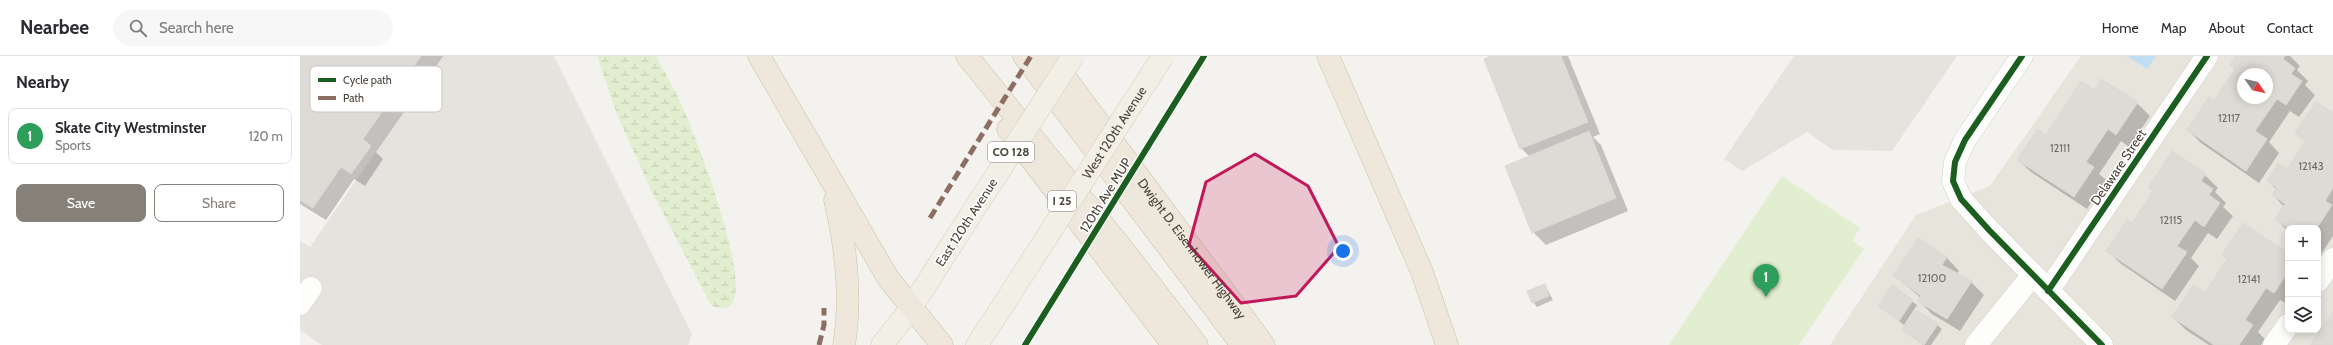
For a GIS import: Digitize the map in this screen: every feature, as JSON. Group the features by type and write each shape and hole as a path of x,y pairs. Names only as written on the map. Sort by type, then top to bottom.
{"highway":[{"path":"759,56 830,181 888,278 942,345"},
{"name":"I 25","path":"951,56 1172,345"},
{"path":"967,56 1125,252 1197,345"},
{"path":"1024,56 1242,345"},
{"name":"Dwight D. Eisenhower Highway","path":"1049,56 1264,345"},
{"path":"1328,56 1422,272 1447,345"},
{"path":"830,181 840,222 847,274 847,320 844,345"}],"main road":[{"name":"East 120th Avenue","path":"882,345 911,308 1073,56"},
{"name":"West 120th Avenue","path":"977,345 1163,56"}],"street":[{"path":"2022,56 1965,140 1955,162 1953,181 1962,199 2032,276 2102,345"},
{"name":"Delaware Street","path":"2048,291 2207,56"},
{"path":"2321,277 2333,259"},
{"path":"1976,345 2032,276"},
{"path":"2274,345 2285,329"}],"highlighted area":[{"path":"1255,154 1308,186 1339,247 1296,296 1241,303 1189,245 1206,182"}],"shaded area":[{"path":"442,56 554,56 692,334 688,345 322,345 300,330 300,241 310,247 403,112 442,112 442,66 435,66"},
{"path":"1794,56 1957,56 1892,151 1833,150 1807,132 1742,171 1724,159"},
{"path":"2081,56 2333,56 2333,345 1830,345 1916,215 1990,186"}],"green space":[{"path":"597,56 656,56 674,89 684,110 700,152 725,226 733,262 736,291 729,307 711,305 650,188 618,117"},
{"path":"1782,176 1860,228 1852,241 1864,249 1799,345 1669,345"}],"water":[{"path":"2127,56 2156,56 2147,69"}],"building":[{"path":"300,56 421,56 414,66 310,66 310,112 382,112 363,139 371,146 351,174 341,167 313,208 300,200"},
{"path":"1491,56 1561,56 1588,122 1520,149 1484,59"},
{"path":"2236,56 2285,56 2283,59 2295,68 2291,74 2302,81 2286,105 2277,99 2255,131 2267,139 2246,171 2187,130 2209,97 2214,101 2235,69 2230,65"},
{"path":"2101,79 2138,102 2116,135 2108,129 2086,162 2094,167 2074,197 2017,160 2037,129 2046,135 2081,81 2094,90"},
{"path":"2316,102 2333,113 2333,188 2325,201 2332,205 2319,225 2285,226 2275,219 2285,204 2272,195 2277,188 2267,181 2278,163 2287,169 2306,141 2295,133"},
{"path":"1589,131 1616,198 1532,233 1505,166"},
{"path":"2172,151 2206,174 2201,181 2213,189 2209,195 2220,203 2204,227 2195,220 2177,246 2187,252 2162,289 2106,251 2127,220 2132,223 2153,191 2148,188"},
{"path":"2243,223 2285,251 2285,276 2274,293 2266,288 2245,320 2253,325 2239,345 2214,345 2172,317 2193,285 2205,293 2227,259 2222,255"},
{"path":"1918,238 1947,257 1942,265 1972,281 1947,319 1917,301 1921,296 1893,275"},
{"path":"1545,284 1549,296 1532,303 1527,291"},
{"path":"1892,285 1913,300 1899,321 1878,306"},
{"path":"1916,310 1938,324 1924,345 1902,330"},
{"path":"2333,312 2333,345 2310,345 2318,333 2321,333 2321,329"}],"marked path":[{"path":"930,218 1031,56"},
{"path":"819,345 824,325 824,308"}],"cycle path":[{"name":"120th Ave MUP","path":"1025,345 1204,56"},
{"path":"2022,56 1965,140 1955,162 1953,181 1961,199 1989,230 2102,345"},
{"path":"2048,291 2207,56"}],"place":[{"name":"Skate City Westminster","path":"1766,297"}]}
